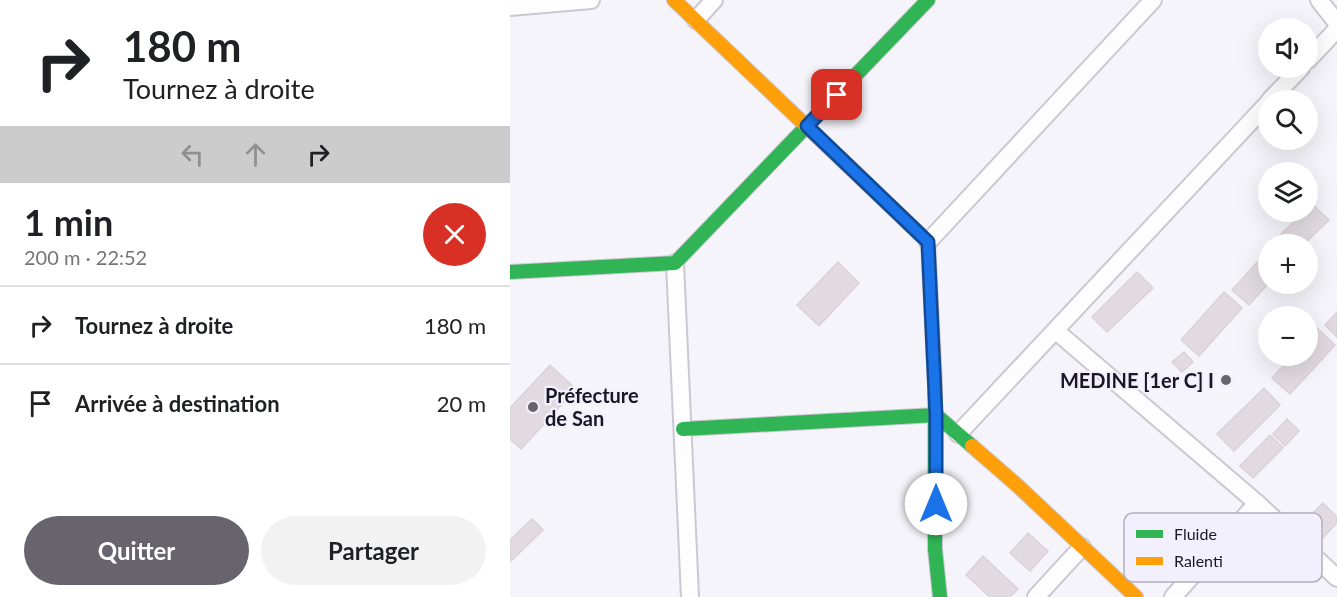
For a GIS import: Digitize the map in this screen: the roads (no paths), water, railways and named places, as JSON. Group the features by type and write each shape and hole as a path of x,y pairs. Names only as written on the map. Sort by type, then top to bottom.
{"street":[{"path":"510,7 591,0"},
{"path":"674,0 928,242 936,415 935,549 940,597"},
{"path":"696,20 714,0"},
{"path":"510,272 675,263 928,0"},
{"path":"928,242 1153,0"},
{"path":"1319,0 1337,24"},
{"path":"1318,49 1337,29"},
{"path":"1280,90 1292,78"},
{"path":"958,434 1258,114"},
{"path":"675,263 690,597"},
{"path":"1056,331 1268,513"},
{"path":"683,429 936,415 1136,597"},
{"path":"1248,513 1257,503"},
{"path":"1036,597 1082,547"},
{"path":"1322,564 1337,578"},
{"path":"1173,597 1186,582"}],"place":[{"name":"MEDINE [1er C] I","path":"1226,380"},
{"name":"Préfecture de San","path":"533,407"}]}
